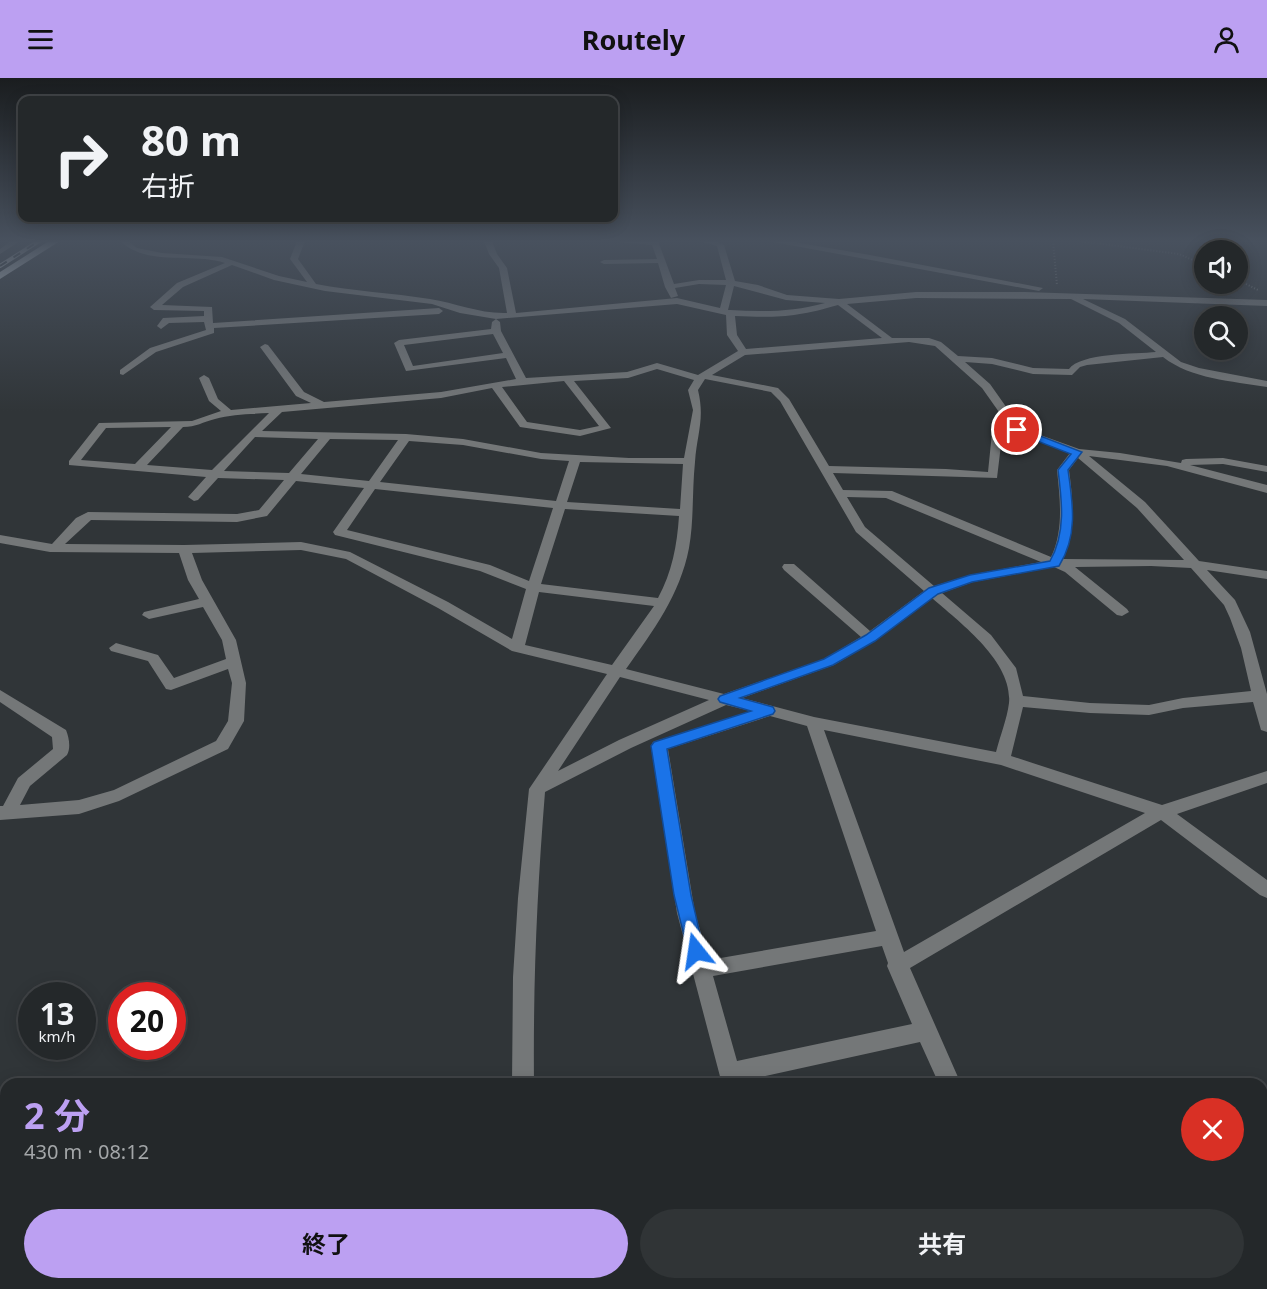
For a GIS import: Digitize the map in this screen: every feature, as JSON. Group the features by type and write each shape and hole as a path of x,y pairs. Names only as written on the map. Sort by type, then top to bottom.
{"street":[{"path":"123,372 153,350 211,331 208,323 209,309 154,307 165,298"},
{"path":"398,298 433,302 460,310 496,316 677,301 726,313 800,313 839,302 888,298"},
{"path":"509,298 512,315"},
{"path":"675,298 677,301"},
{"path":"729,298 726,313 732,335 743,352"},
{"path":"791,298 839,302 891,341"},
{"path":"1068,298 1122,321 1178,364 1197,371 1267,384"},
{"path":"1126,298 1267,303"},
{"path":"161,327 166,320 208,323 306,320 366,312 460,310"},
{"path":"496,316 496,331 522,380"},
{"path":"496,331 399,343 409,369 509,355"},
{"path":"523,1078 523,977 527,898 537,789 616,671 655,618 674,580 683,547 689,461 698,410 693,390 701,378 743,352 926,340 938,344 986,386 1017,430"},
{"path":"265,347 300,394 323,404"},
{"path":"957,359 992,361 1033,371 1072,372 1077,365 1086,362 1165,354"},
{"path":"686,513 560,505 295,477 214,474 73,463 103,425 194,424 212,416 229,413 441,395 522,380 628,375 657,366 701,378 774,390 784,399 860,529 986,638 1009,668 1017,701 1002,759"},
{"path":"204,378 213,401 229,413"},
{"path":"496,386 524,425 580,433 606,428 567,378"},
{"path":"194,497 252,434 279,409"},
{"path":"824,470 946,472 993,476 998,423 1077,452 1168,463 1267,489"},
{"path":"138,468 179,424"},
{"path":"252,434 406,437 463,442 541,456 689,461"},
{"path":"55,548 80,521 88,516 237,518 263,513 295,477 327,435"},
{"path":"406,437 339,532 485,568 533,587 662,603"},
{"path":"1055,563 1064,548 1067,531 1067,501 1063,470 1077,452"},
{"path":"1077,452 1141,505 1230,603 1240,620 1262,698 1267,726"},
{"path":"517,648 533,587 576,458"},
{"path":"1168,463 1222,461 1267,469"},
{"path":"840,493 888,494 1070,569 1122,612"},
{"path":"0,539 55,548 184,549 301,546 350,556 443,605 517,648 814,722 1002,759 1162,812 1267,890"},
{"path":"4,813 79,807 119,795 222,745 236,721 238,683 234,661 229,640 206,602 184,549"},
{"path":"537,789 625,744 725,699 829,662 870,638 933,591 970,579 1055,563 1195,564 1267,575"},
{"path":"789,567 870,638"},
{"path":"149,615 206,602"},
{"path":"116,648 153,658 171,685 234,661"},
{"path":"0,695 60,734 61,751 24,782 4,813"},
{"path":"1017,701 1090,708 1149,710 1183,703 1262,698"},
{"path":"732,1078 686,913 659,746 768,711"},
{"path":"814,722 897,966 924,1031 947,1078"},
{"path":"897,966 1134,826 1162,812 1267,777"},
{"path":"700,970 887,937"},
{"path":"736,1078 924,1031"}],"route":[{"path":"696,951 682,895 659,746 768,711 725,699 829,662 894,622 933,591 970,579 1055,563 1064,548 1067,531 1067,501 1063,470 1077,452 1017,430"}]}
